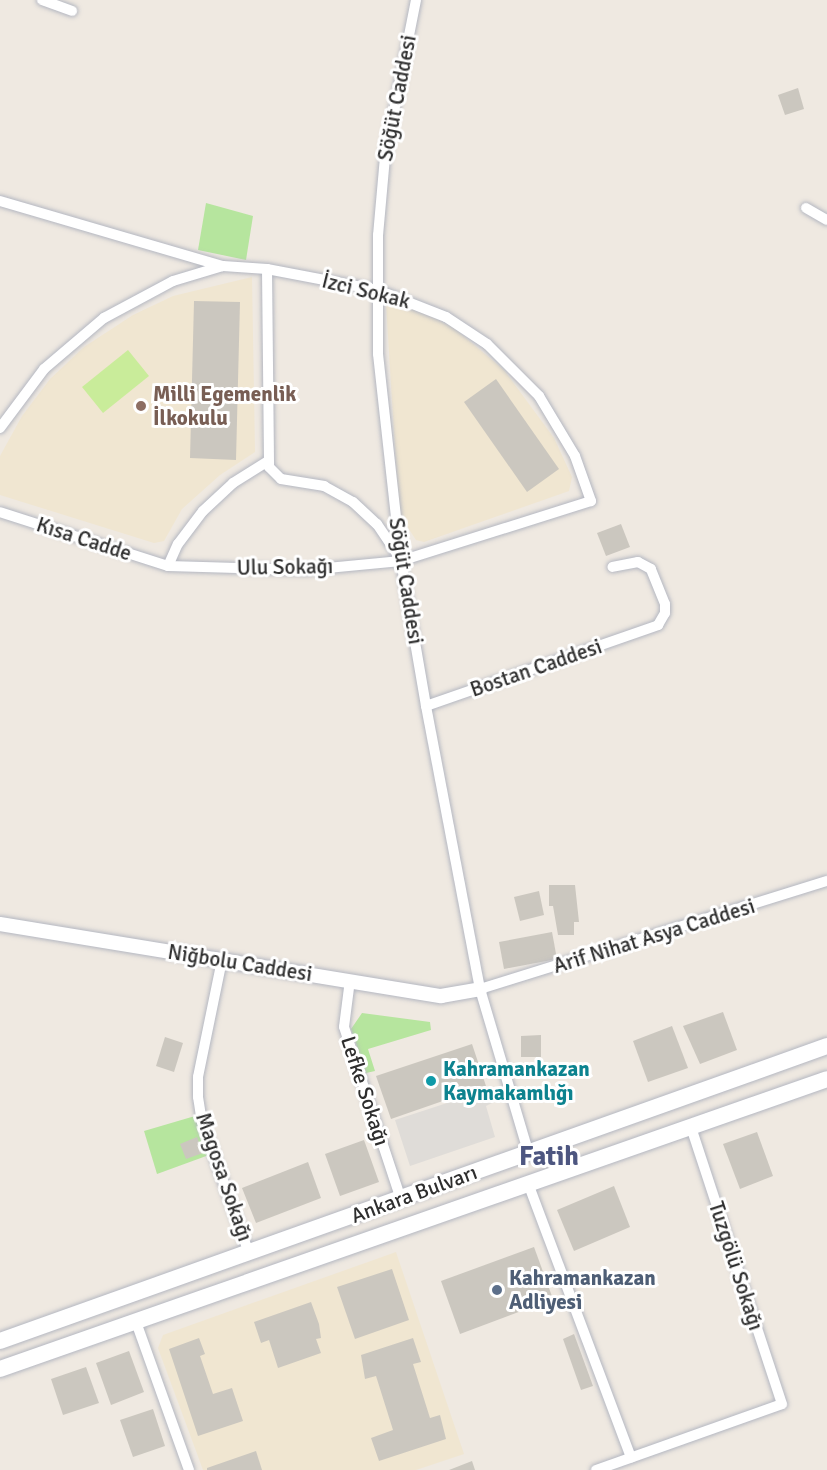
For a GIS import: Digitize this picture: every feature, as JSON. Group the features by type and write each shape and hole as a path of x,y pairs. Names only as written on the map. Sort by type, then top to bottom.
{"main road":[{"name":"Ankara Bulvarı","path":"0,1341 827,1046"},
{"name":"Ankara Bulvarı","path":"0,1369 529,1186 827,1079"}],"street":[{"path":"42,0 72,11"},
{"name":"Söğüt Caddesi","path":"416,0 388,127 378,235 378,354 401,561 426,706 480,989 529,1154"},
{"path":"0,201 223,266"},
{"path":"806,208 827,220"},
{"path":"0,428 44,369 104,318 173,281 223,266"},
{"name":"İzci Sokak","path":"223,266 267,270 377,290 446,317 506,360 552,415 575,456 591,501"},
{"path":"267,270 267,462 281,479 324,486 352,502 377,524 401,561"},
{"path":"168,566 178,543 203,511 232,483 267,462"},
{"name":"Ulu Sokağı","path":"168,566 306,570 401,561 591,501"},
{"name":"Kısa Cadde","path":"0,512 168,566"},
{"name":"Bostan Caddesi","path":"426,706 658,625 665,613 657,580 645,564 612,567"},
{"name":"Arif Nihat Asya Caddesi","path":"480,989 827,880"},
{"name":"Niğbolu Caddesi","path":"0,924 90,942 222,960 441,996 480,989"},
{"name":"Magosa Sokağı","path":"222,960 198,1077 198,1097 202,1122 249,1253"},
{"name":"Lefke Sokağı","path":"350,981 344,1028 401,1199"},
{"name":"Tuzgölü Sokağı","path":"631,1457 782,1404 691,1128"},
{"path":"529,1186 631,1457 596,1470"},
{"path":"136,1322 189,1470"}],"shaded area":[{"name":"Milli Egemenlik İlkokulu","path":"252,277 255,452 220,475 182,509 164,541 154,543 0,495 0,456 22,416 50,379 84,347 133,315 173,296"},
{"path":"395,298 454,328 504,370 554,438 572,477 569,491 424,542 416,540 399,514 386,304"},
{"path":"490,1089 494,1102 486,1106 495,1137 410,1166 395,1120"},
{"path":"396,1252 464,1454 416,1470 203,1470 158,1348 163,1335"}],"green space":[{"path":"206,203 253,216 246,260 198,250"},
{"path":"128,350 149,376 103,413 82,387"},
{"path":"362,1013 430,1022 431,1030 368,1049 375,1071 366,1073 351,1029"},
{"path":"195,1116 209,1155 157,1174 144,1131"}],"building":[{"path":"798,88 804,109 785,115 778,95"},
{"path":"194,301 240,302 236,460 190,458"},
{"path":"496,379 559,469 527,492 464,402"},
{"path":"621,524 630,547 606,556 597,533"},
{"path":"549,885 575,885 579,922 574,922 574,935 558,935 553,906 549,906"},
{"path":"539,891 544,915 520,921 514,897"},
{"path":"552,932 557,959 504,969 499,942"},
{"path":"723,1012 737,1050 700,1064 683,1026"},
{"path":"672,1026 688,1068 648,1082 633,1041"},
{"path":"541,1035 541,1057 521,1057 521,1036"},
{"path":"165,1037 183,1043 174,1072 156,1066"},
{"name":"Kahramankazan Kaymakamlığı","path":"472,1044 486,1086 391,1119 376,1076"},
{"path":"757,1132 773,1176 740,1189 723,1144"},
{"path":"197,1137 203,1153 186,1159 180,1144"},
{"path":"364,1140 379,1182 340,1196 325,1154"},
{"path":"308,1162 321,1198 256,1223 242,1188"},
{"path":"614,1186 630,1227 574,1251 557,1210"},
{"name":"Kahramankazan Adliyesi","path":"534,1247 553,1299 460,1334 441,1281"},
{"path":"392,1269 409,1320 355,1339 337,1287"},
{"path":"311,1302 319,1324 321,1338 316,1339 321,1353 278,1368 269,1340 261,1343 254,1322"},
{"path":"574,1334 593,1386 581,1390 563,1339"},
{"path":"199,1338 205,1354 200,1356 213,1394 232,1388 243,1421 198,1436 169,1349"},
{"path":"413,1338 421,1362 413,1364 430,1418 440,1415 446,1439 379,1461 371,1438 393,1430 376,1376 365,1379 361,1355"},
{"path":"129,1351 144,1392 111,1405 96,1363"},
{"path":"86,1367 99,1403 63,1415 51,1379"},
{"path":"153,1409 165,1446 133,1457 120,1420"},
{"path":"256,1451 262,1470 207,1470 207,1468"},
{"path":"472,1461 475,1470 449,1470"}],"place":[{"name":"Milli Egemenlik İlkokulu","path":"141,406"},
{"name":"Kahramankazan Kaymakamlığı","path":"431,1081"},
{"name":"Kahramankazan Adliyesi","path":"497,1290"}],"district":[{"name":"Fatih","path":"549,1157"}]}
